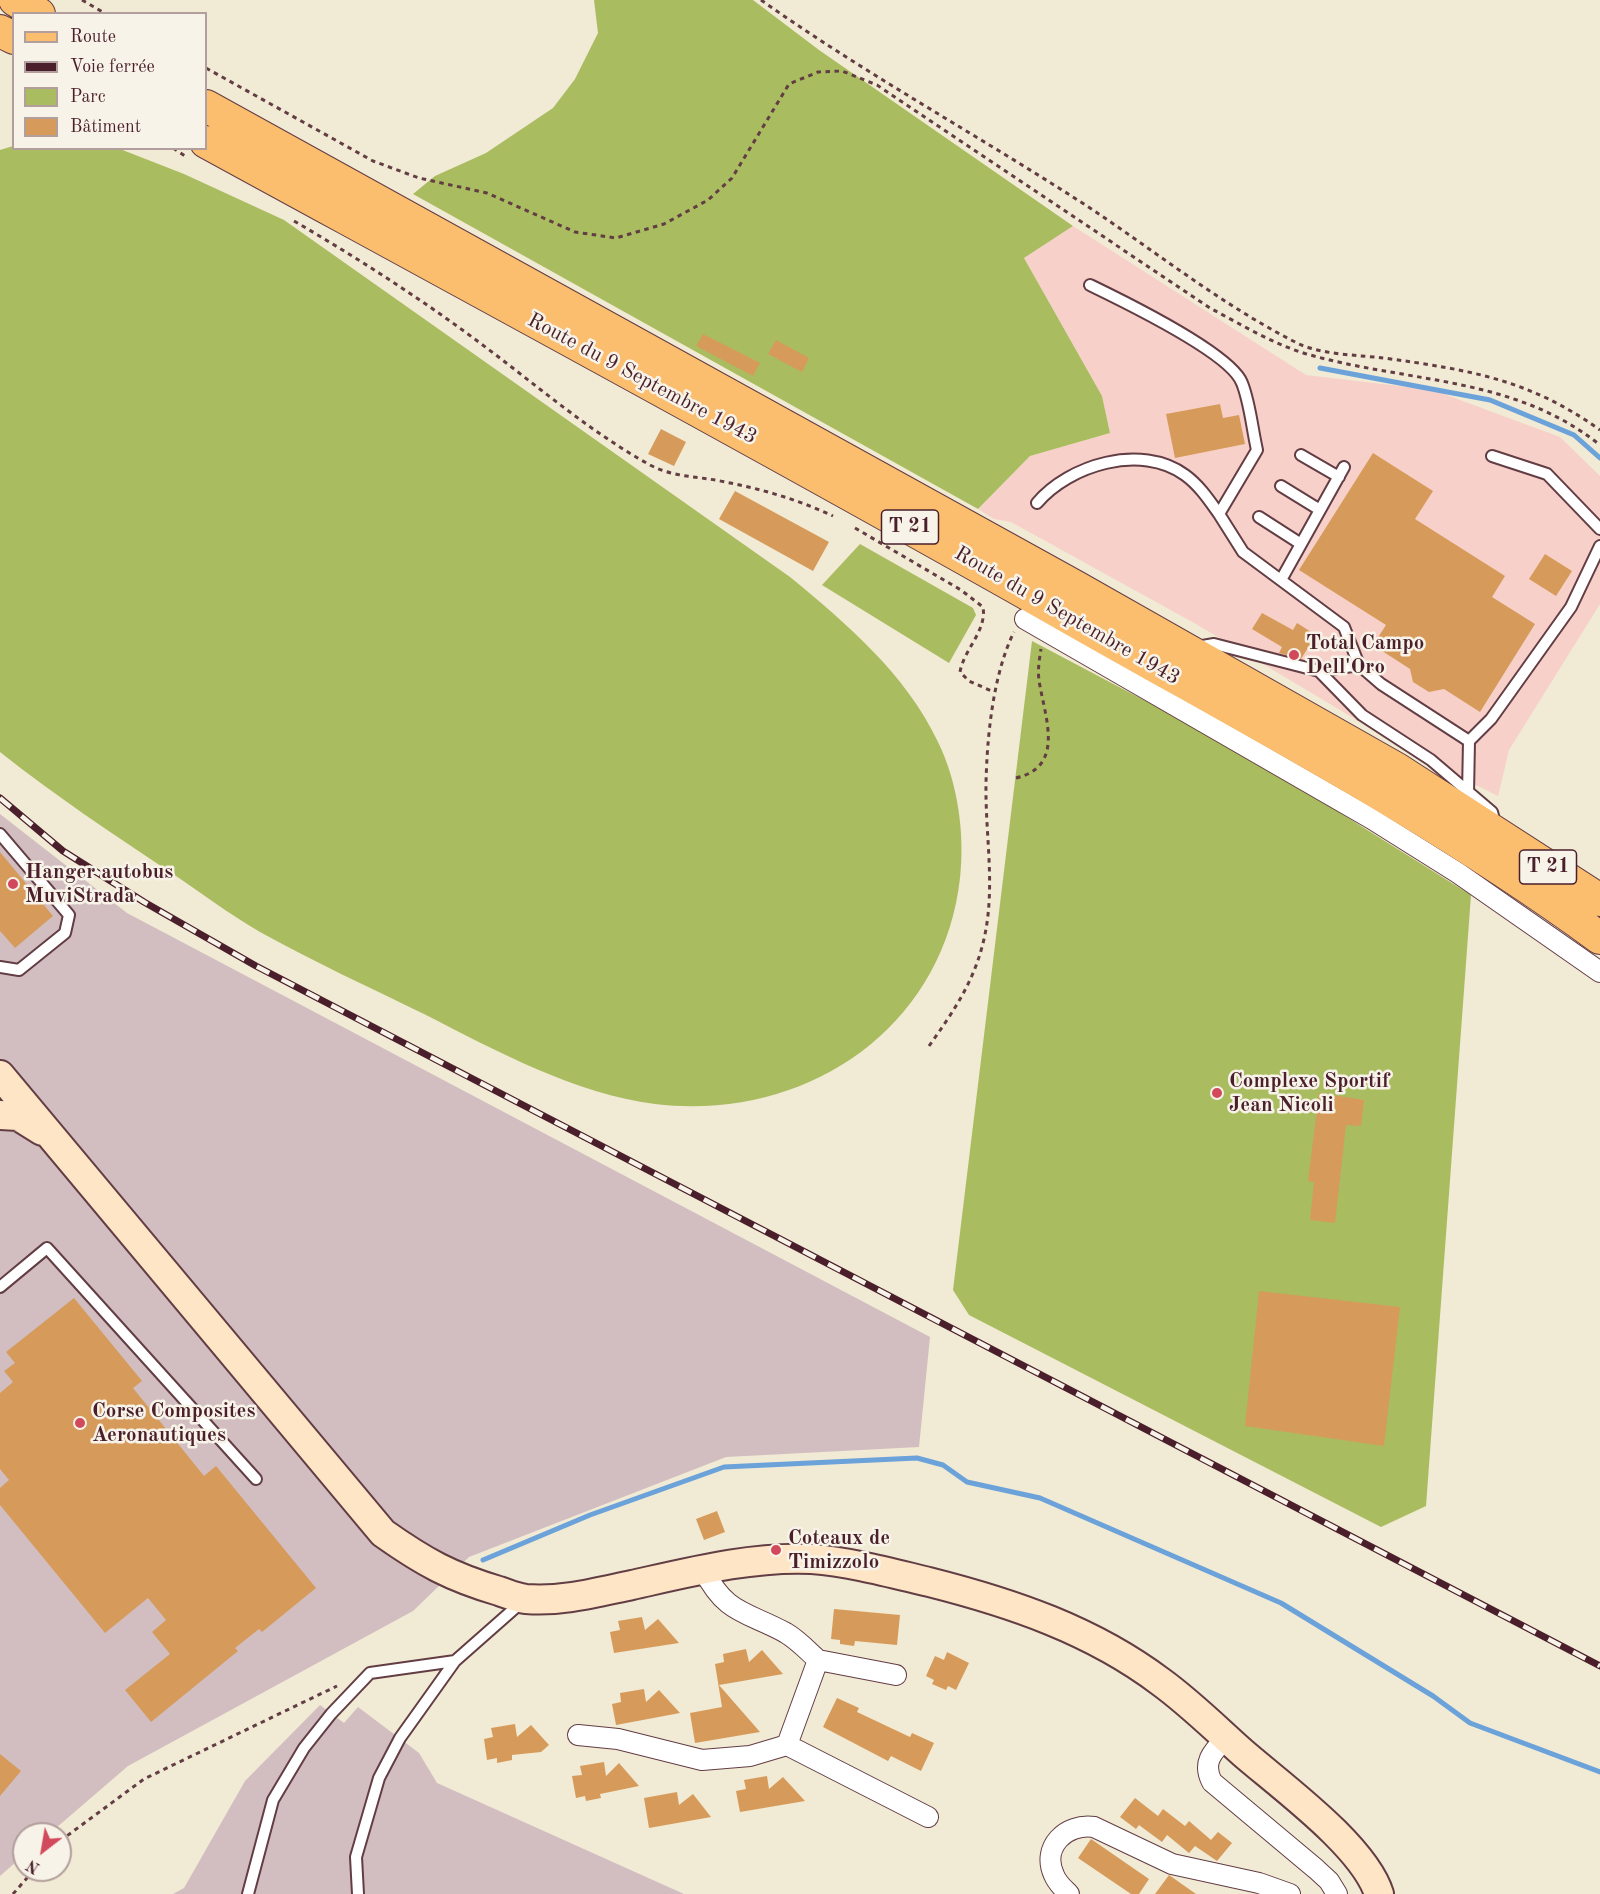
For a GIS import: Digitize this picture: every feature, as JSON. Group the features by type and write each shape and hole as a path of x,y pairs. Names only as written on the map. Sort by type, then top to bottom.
{"main road":[{"path":"15,0 36,12"},
{"name":"Route du 9 Septembre 1943","path":"207,107 1076,587 1397,769 1600,900"},
{"name":"Route du 9 Septembre 1943","path":"199,151 795,462 1387,798 1490,861 1600,938"},
{"path":"0,1076 0,1091"},
{"path":"0,1076 383,1533 428,1564 477,1585 525,1599 574,1598 704,1569 776,1560 812,1559 861,1566 983,1596 1047,1617 1089,1636 1162,1682 1349,1846 1376,1884 1379,1894"},
{"path":"0,1115 18,1116 49,1135"}],"street":[{"path":"1025,619 1046,629 1372,819 1458,873 1600,972"},
{"path":"704,1569 715,1591 727,1604 787,1634 818,1660 896,1675"},
{"path":"787,1745 818,1660"},
{"path":"578,1735 618,1739 702,1760 750,1756 787,1745 928,1817"},
{"path":"1226,1738 1211,1754 1207,1764 1207,1774 1212,1782 1316,1869 1329,1881 1336,1894"},
{"path":"1069,1894 1054,1877 1050,1858 1059,1838 1076,1826 1094,1827 1172,1864 1259,1883 1290,1894"}],"lane":[{"path":"1090,285 1143,311 1211,351 1242,380 1257,450 1219,514"},
{"path":"1301,455 1339,477"},
{"path":"1492,456 1548,474 1600,529"},
{"path":"1037,503 1050,488 1070,474 1098,464 1127,460 1161,464 1184,474 1204,493 1243,552 1344,627 1359,665 1381,684 1469,741"},
{"path":"1281,580 1344,466"},
{"path":"1281,486 1320,510"},
{"path":"1259,518 1301,544"},
{"path":"1468,794 1469,741 1491,719 1571,607 1600,546"},
{"path":"1182,649 1214,644 1318,671 1359,665"},
{"path":"1318,671 1362,715 1431,760 1468,794 1492,812 1497,833"},
{"path":"0,834 69,915 65,933 20,970 0,968"},
{"path":"0,1287 47,1248 256,1479"},
{"path":"358,1894 356,1857 379,1778 400,1738 455,1661 525,1599"},
{"path":"248,1894 273,1800 317,1731 370,1673 455,1661"}],"path":[{"path":"82,0 103,12"},
{"path":"761,0 824,44 1091,209 1235,308 1302,345 1472,372 1513,382 1549,397 1600,429"},
{"path":"207,69 373,160 419,178 487,194 575,232 616,238 664,224 708,200 732,178 789,84 818,72 842,71 877,85 1210,308 1255,331 1312,356 1461,383 1534,404 1580,429 1600,445"},
{"path":"294,220 374,268 486,347 574,416 651,465 687,478 722,481 766,490 842,520"},
{"path":"852,526 962,590 983,607 984,616 981,626 962,663 960,672 969,681 994,692"},
{"path":"929,1046 970,984 983,946 991,879 986,782 994,692 1007,648 1025,619"},
{"path":"1016,778 1028,775 1039,766 1049,737 1038,670 1046,629"},
{"path":"72,1832 144,1779 324,1691 370,1673"},
{"path":"13,1894 24,1882"}],"shaded area":[{"path":"1073,226 1306,375 1433,390 1560,437 1600,476 1600,604 1509,750 1498,796 1412,753 1196,624 1011,522 994,519 978,509 1030,456 1110,433 1102,396 1024,258"},
{"path":"0,814 127,913 930,1337 919,1447 726,1457 469,1557 413,1611 128,1766 63,1822 12,1822 12,1866 0,1876"},
{"path":"320,1705 344,1723 358,1707 419,1753 437,1783 684,1894 173,1894 184,1888 245,1781"}],"green space":[{"path":"594,0 753,0 819,50 1073,226 1024,258 1102,396 1110,433 1030,456 978,509 413,194 435,176 486,153 553,108 575,79 598,33"},
{"path":"12,146 12,150 123,150 184,174 284,220 790,577 853,632 892,672 925,717 951,774 961,826 960,878 948,932 926,980 895,1021 857,1055 812,1081 763,1098 710,1106 655,1104 596,1091 508,1056 260,932 84,814 0,752 0,150"},
{"path":"860,544 973,608 976,615 949,663 822,585"},
{"name":"Complexe Sportif Jean Nicoli","path":"1032,641 1246,754 1471,895 1426,1506 1381,1527 969,1315 953,1290"}],"building":[{"path":"703,334 760,363 753,376 696,346"},
{"path":"776,340 809,358 802,372 768,354"},
{"path":"1220,404 1223,418 1239,415 1245,444 1175,458 1166,414"},
{"path":"661,429 686,442 674,466 648,454"},
{"path":"1373,453 1433,491 1415,519 1505,576 1492,597 1535,624 1480,712 1444,689 1429,692 1413,682 1410,669 1373,645 1386,625 1299,570"},
{"path":"735,491 829,542 813,571 719,519"},
{"path":"1545,554 1572,571 1556,596 1529,579"},
{"path":"1262,613 1293,630 1297,623 1316,635 1301,659 1279,653 1282,647 1252,629"},
{"name":"Hanger autobus MuviStrada","path":"0,852 53,916 15,948 0,931"},
{"path":"1319,1093 1364,1100 1361,1126 1346,1125 1335,1223 1310,1220 1314,1182 1308,1181"},
{"path":"1259,1291 1400,1307 1384,1446 1245,1426"},
{"path":"74,1298 142,1381 133,1388 204,1476 216,1466 316,1588 262,1632 259,1629 235,1648 238,1651 151,1722 125,1690 170,1654 152,1632 166,1620 148,1598 105,1633 0,1505 0,1488 9,1480 0,1469 0,1393 13,1382 4,1371 15,1363 6,1352"},
{"path":"717,1511 725,1532 704,1540 696,1519"},
{"path":"834,1609 900,1615 897,1645 855,1641 854,1646 840,1644 840,1640 831,1639"},
{"path":"642,1617 645,1630 658,1619 679,1643 614,1653 610,1632 620,1630 618,1621"},
{"path":"746,1649 749,1662 762,1650 783,1674 719,1685 760,1732 695,1743 690,1713 722,1707 715,1664 724,1662 723,1654"},
{"path":"947,1652 969,1663 956,1690 948,1686 946,1690 932,1684 934,1680 926,1676 935,1656 944,1660"},
{"path":"644,1689 646,1702 659,1690 680,1713 616,1725 612,1704 621,1702 620,1693"},
{"path":"837,1698 859,1708 857,1712 910,1737 912,1733 934,1743 921,1771 891,1756 888,1761 823,1727"},
{"path":"515,1724 517,1737 531,1725 549,1745 541,1752 512,1755 512,1760 497,1763 497,1758 487,1760 484,1739 493,1737 491,1728"},
{"path":"0,1754 21,1771 0,1796"},
{"path":"604,1762 606,1776 619,1763 639,1786 600,1794 601,1798 586,1801 585,1796 576,1798 572,1776 582,1775 580,1766"},
{"path":"767,1776 769,1789 783,1777 805,1801 740,1812 736,1791 746,1789 744,1780"},
{"path":"677,1792 679,1805 693,1794 711,1817 649,1828 644,1798"},
{"path":"1135,1798 1158,1816 1163,1809 1185,1826 1189,1821 1211,1840 1218,1832 1232,1843 1217,1861 1195,1846 1189,1853 1167,1835 1162,1842 1139,1825 1136,1829 1120,1817"},
{"path":"1091,1839 1149,1879 1139,1894 1131,1894 1078,1858"},
{"path":"1169,1875 1196,1894 1155,1894"}],"waterway":[{"path":"1320,368 1490,400 1574,435 1600,458"},
{"path":"483,1560 590,1515 724,1467 917,1458 943,1465 967,1482 1040,1498 1281,1603 1433,1696 1470,1723 1600,1772"}],"railway":[{"path":"0,798 63,851 144,902 256,966 1600,1666"}],"place":[{"name":"Total Campo Dell'Oro","path":"1294,655"},
{"name":"Hanger autobus MuviStrada","path":"13,884"},
{"name":"Complexe Sportif Jean Nicoli","path":"1217,1093"},
{"name":"Corse Composites Aeronautiques","path":"80,1423"},
{"name":"Coteaux de Timizzolo","path":"776,1550"}]}
